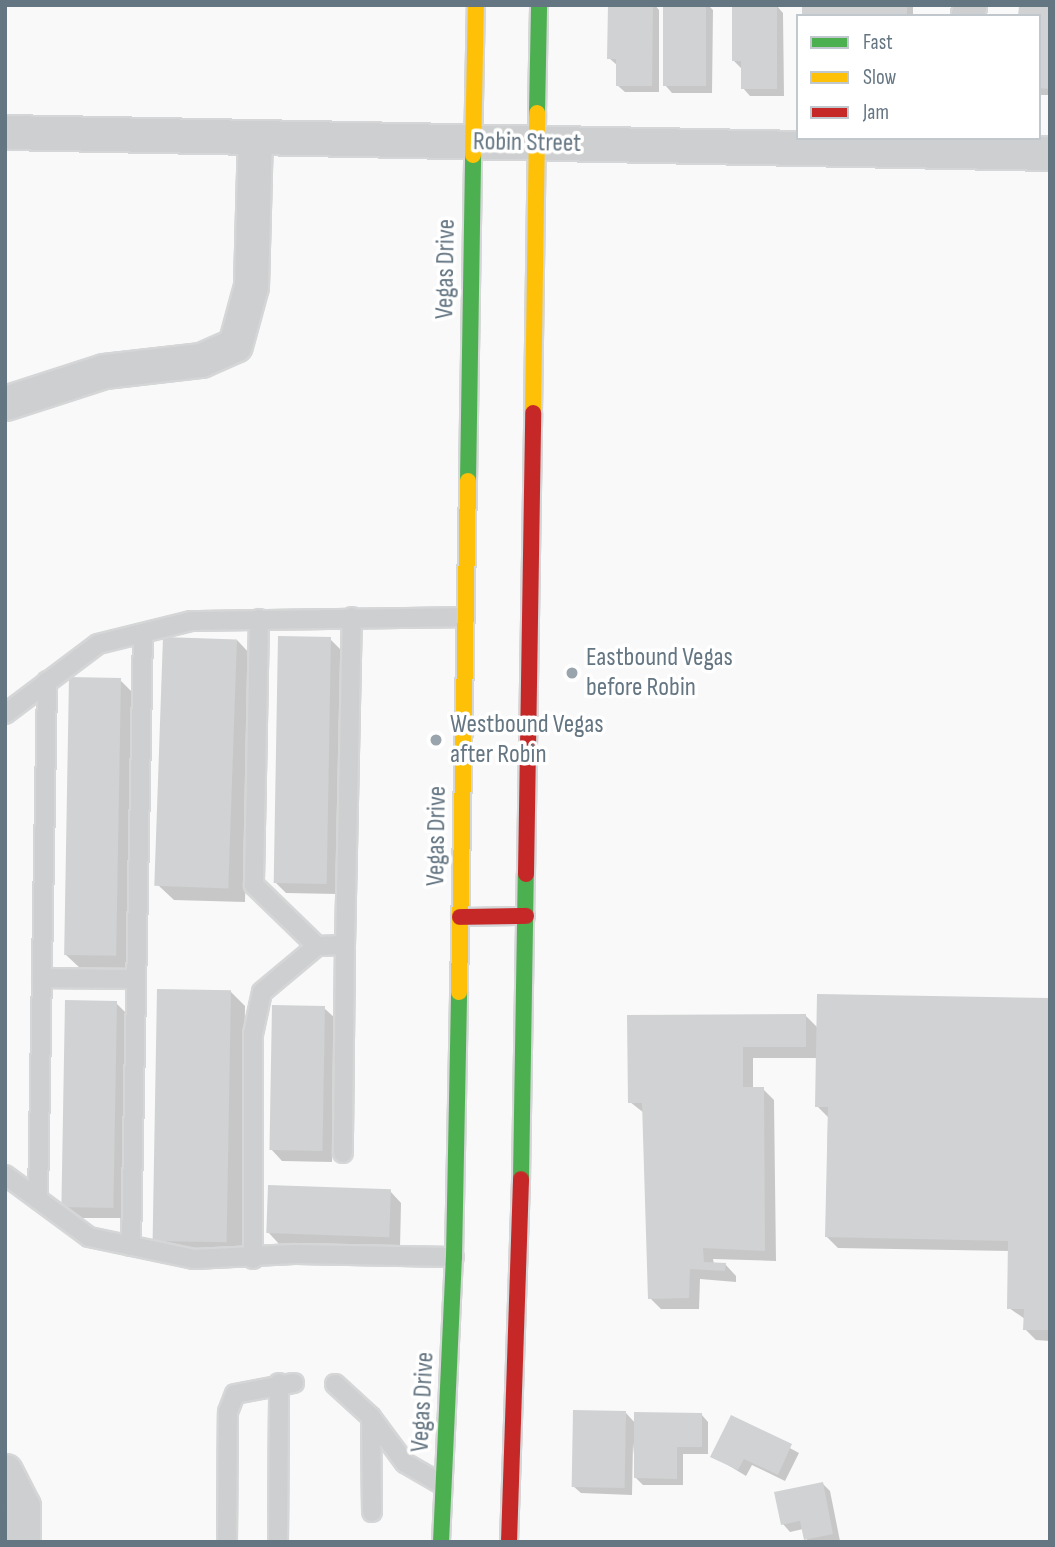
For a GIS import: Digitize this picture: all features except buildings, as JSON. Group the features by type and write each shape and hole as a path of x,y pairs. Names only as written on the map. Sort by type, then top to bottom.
{"main road":[{"name":"Vegas Drive","path":"441,1542 454,1257 476,5"},
{"path":"509,1542 526,916 539,5"},
{"path":"460,917 526,916"}],"street":[{"name":"Robin Street","path":"5,132 537,144 966,146 1050,153"},
{"path":"5,403 104,371 201,360 235,345 251,286 255,136"},
{"path":"5,1471 23,1506 23,1542"}],"lane":[{"path":"343,1153 352,617"},
{"path":"5,715 98,644 191,621 464,617"},
{"path":"259,619 254,885 317,947"},
{"path":"131,1246 143,633"},
{"path":"38,1199 47,681"},
{"path":"253,1259 253,1034 262,992 317,947 345,945"},
{"path":"41,978 136,979"},
{"path":"5,1175 89,1237 194,1259 253,1259 294,1254 454,1257"},
{"path":"227,1542 228,1412 235,1394 287,1383 278,1542"},
{"path":"335,1384 371,1417 405,1464 443,1485"},
{"path":"371,1417 372,1511"}],"traffic: fast":[{"path":"537,113 539,5"},
{"path":"468,481 473,155"},
{"path":"521,1179 526,874"},
{"path":"441,1542 454,1257 459,992"}],"traffic: slow":[{"path":"473,155 476,5"},
{"path":"533,413 537,113"},
{"path":"459,992 468,481"}],"traffic: jam":[{"path":"526,874 533,413"},
{"path":"460,917 526,916"},
{"path":"509,1542 521,1179"}],"place":[{"name":"Eastbound Vegas before Robin","path":"572,673"},
{"name":"Westbound Vegas after Robin","path":"436,740"}]}
